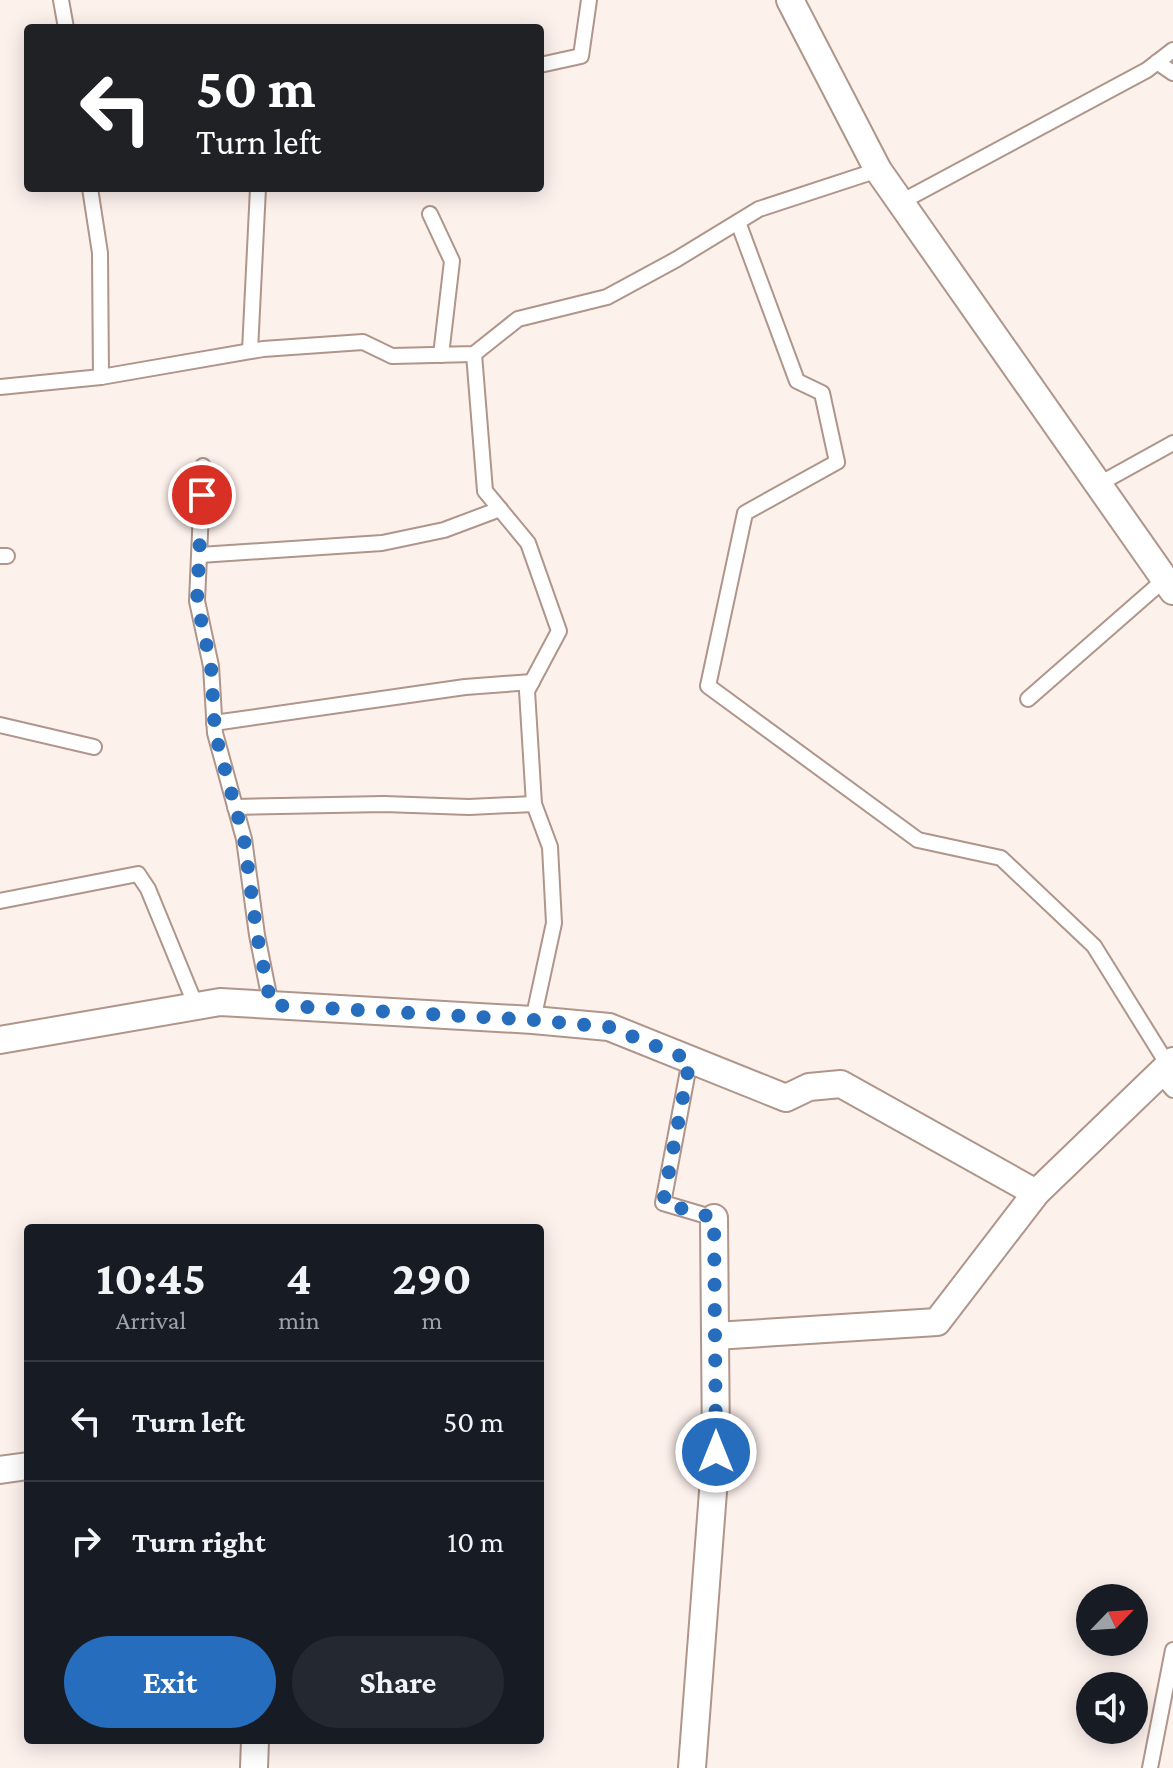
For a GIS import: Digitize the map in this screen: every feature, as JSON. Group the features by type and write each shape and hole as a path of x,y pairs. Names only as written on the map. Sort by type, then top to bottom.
{"street":[{"path":"790,0 878,170 1099,484 1167,574"},
{"path":"0,1040 220,1002 609,1027 786,1098 809,1087 841,1084 1036,1193"},
{"path":"715,1336 937,1322 1036,1193 1168,1073"},
{"path":"692,1768 716,1452 714,1218"},
{"path":"0,1470 24,1467"},
{"path":"254,1768 255,1744"}],"lane":[{"path":"61,0 65,24"},
{"path":"544,64 581,56 589,0"},
{"path":"901,202 1157,62 1173,50"},
{"path":"1157,62 1173,73"},
{"path":"0,387 101,377 250,351 363,342 392,356 474,354 518,319 607,297 759,209 878,170"},
{"path":"91,192 100,253 101,377"},
{"path":"250,351 258,192"},
{"path":"430,214 452,261 441,355"},
{"path":"738,222 797,381 822,393 837,462 745,513 708,686 918,840 1001,858 1094,946 1168,1073"},
{"path":"474,354 485,491 528,543 559,631 527,691 534,804 550,847 554,923 533,1020"},
{"path":"1099,484 1173,443"},
{"path":"203,466 197,601 211,666 214,723 244,839 257,935 271,1005"},
{"path":"200,555 382,543 444,530 500,509"},
{"path":"1028,699 1167,574"},
{"path":"214,723 465,687 532,682"},
{"path":"0,725 94,747"},
{"path":"235,807 534,804"},
{"path":"0,901 138,874 148,889 196,1006"},
{"path":"690,1060 663,1203 714,1218"},
{"path":"1150,1768 1173,1650"}],"route":[{"path":"202,495 197,601 211,666 215,733 244,839 257,935 271,1005 609,1027 690,1060 663,1203 714,1218 716,1452"}]}
